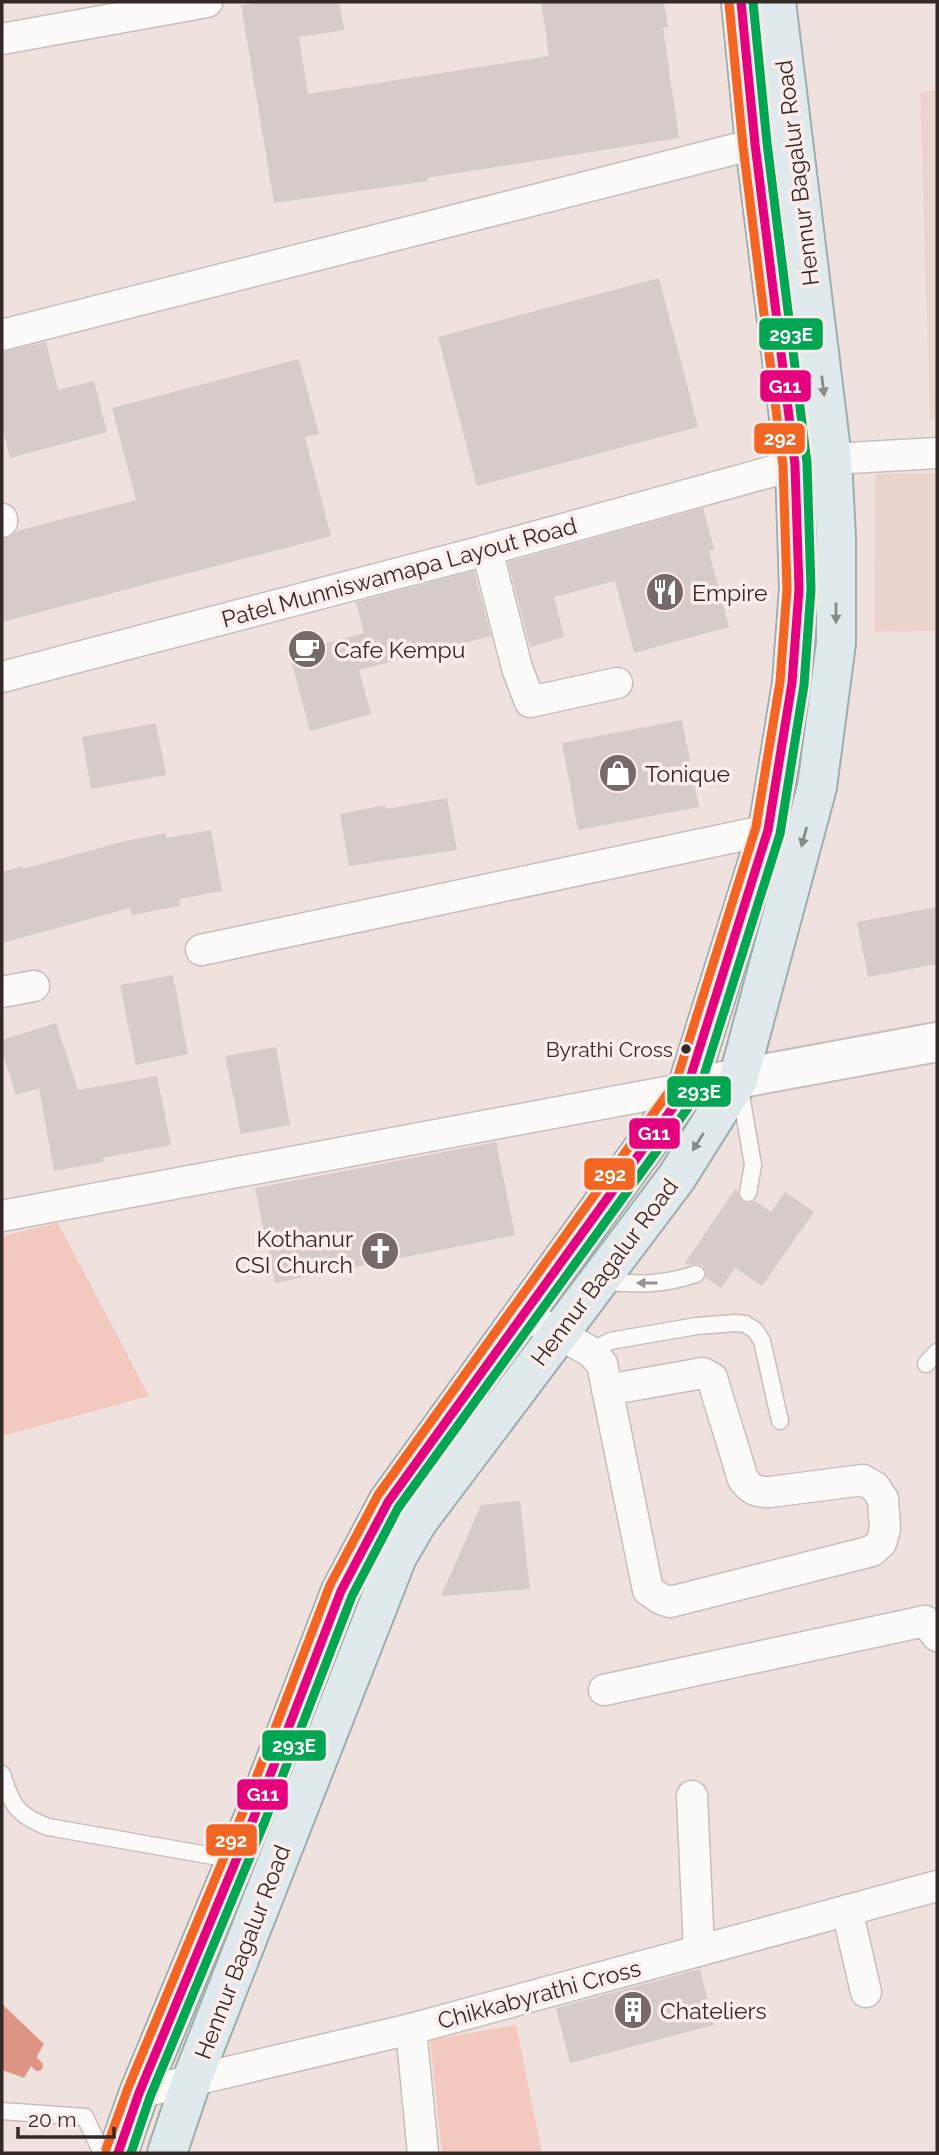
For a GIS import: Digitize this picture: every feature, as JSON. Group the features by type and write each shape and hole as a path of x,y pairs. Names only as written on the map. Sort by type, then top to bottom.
{"main road":[{"name":"Hennur Bagalur Road","path":"167,2153 191,2082 397,1557 418,1521 677,1177 738,1080 817,787 836,643 836,538 813,462 755,144 741,2"},
{"name":"Hennur Bagalur Road","path":"118,2153 139,2093 236,1860 341,1591 388,1502 687,1088 768,830 793,670 813,462 776,2"},
{"path":"687,1088 937,1042"}],"street":[{"path":"2,39 207,2"},
{"path":"2,335 755,144"},
{"name":"Patel Munniswamapa Layout Road","path":"2,677 813,462 937,453"},
{"path":"487,550 517,668 530,702 617,683"},
{"path":"201,950 768,830"},
{"path":"2,992 34,986"},
{"path":"2,1216 687,1088"},
{"path":"524,1314 591,1352 602,1364 607,1390 648,1590 653,1595 670,1602 872,1551 881,1544 885,1530 883,1499 874,1487 863,1480 769,1492 757,1492 749,1487 743,1479 712,1377 703,1373 607,1390"},
{"path":"604,1690 925,1621 937,1636"},
{"path":"692,1797 699,1951"},
{"name":"Chikkabyrathi Cross","path":"139,2093 411,2029 937,1886"},
{"path":"847,1910 866,1993"},
{"path":"411,2029 424,2153"}],"lane":[{"path":"738,1080 753,1165 748,1193"},
{"path":"597,1282 652,1284 671,1282 696,1274"},
{"path":"591,1352 610,1341 697,1326 746,1324 755,1329 762,1341 780,1421"},
{"path":"2,1774 10,1800 27,1819 48,1827 236,1860"},
{"path":"2,2111 85,2117 102,2153"}],"shaded area":[{"path":"937,90 937,419 930,419 920,92"},
{"path":"937,473 937,631 874,632 875,474"},
{"path":"58,1223 149,1396 2,1436 2,1236"},
{"path":"2,2004 44,2044 24,2078 2,2070"},
{"path":"516,2025 542,2153 442,2153 430,2040"}],"building":[{"path":"264,2 339,2 344,30 299,37 308,94 549,56 541,2 664,2 668,27 663,28 679,138 427,178 428,181 274,203 241,5"},
{"path":"659,278 698,427 477,486 438,337"},
{"path":"46,342 58,390 94,381 107,432 10,458 2,426 2,352"},
{"path":"299,359 319,434 305,437 331,536 2,622 2,539 17,531 136,500 112,408"},
{"path":"703,508 714,549 709,551 729,627 634,653 615,581 554,597 564,637 530,647 508,562"},
{"path":"474,571 491,636 359,670 371,714 310,731 289,653 364,633 356,602"},
{"path":"682,720 699,807 578,830 562,743"},
{"path":"156,723 166,775 91,789 82,737"},
{"path":"447,798 457,850 349,866 340,814 385,805 386,809"},
{"path":"211,830 222,891 179,899 180,906 132,915 130,908 2,943 2,872 23,866 23,869 125,841 166,833 167,838"},
{"path":"937,907 937,964 868,977 857,922"},
{"path":"173,975 188,1054 136,1065 120,985"},
{"path":"56,1023 78,1090 157,1076 171,1145 54,1171 39,1088 16,1095 2,1051 2,1040"},
{"path":"276,1047 290,1125 241,1134 225,1056"},
{"path":"496,1142 515,1235 275,1283 255,1188"},
{"path":"736,1188 742,1201 755,1201 771,1212 785,1192 814,1212 762,1286 735,1268 721,1288 706,1278 703,1266 685,1263"},
{"path":"520,1501 530,1589 441,1596 481,1505"},
{"name":"Chateliers","path":"700,1969 714,2025 570,2063 556,2008"}],"waterway":[{"path":"25,2052 38,2066"}],"transit line":[{"name":"G11","path":"118,2153 139,2093 254,1817 341,1591 388,1502 687,1088 768,830 792,683 799,589 795,465 755,144 741,2"},
{"name":"293E","path":"131,2153 150,2097 265,1821 352,1596 398,1508 698,1094 780,834 804,685 811,589 807,463 767,143 753,2"},
{"name":"292","path":"106,2149 128,2088 243,1812 330,1585 378,1495 676,1082 756,827 780,682 787,589 783,466 743,146 729,3"}],"place":[{"name":"Empire","path":"665,592"},
{"name":"Cafe Kempu","path":"307,649"},
{"name":"Tonique","path":"618,773"},
{"name":"Byrathi Cross","path":"686,1049"},
{"name":"Kothanur CSI Church","path":"380,1251"},
{"name":"Chateliers","path":"633,2010"}]}
